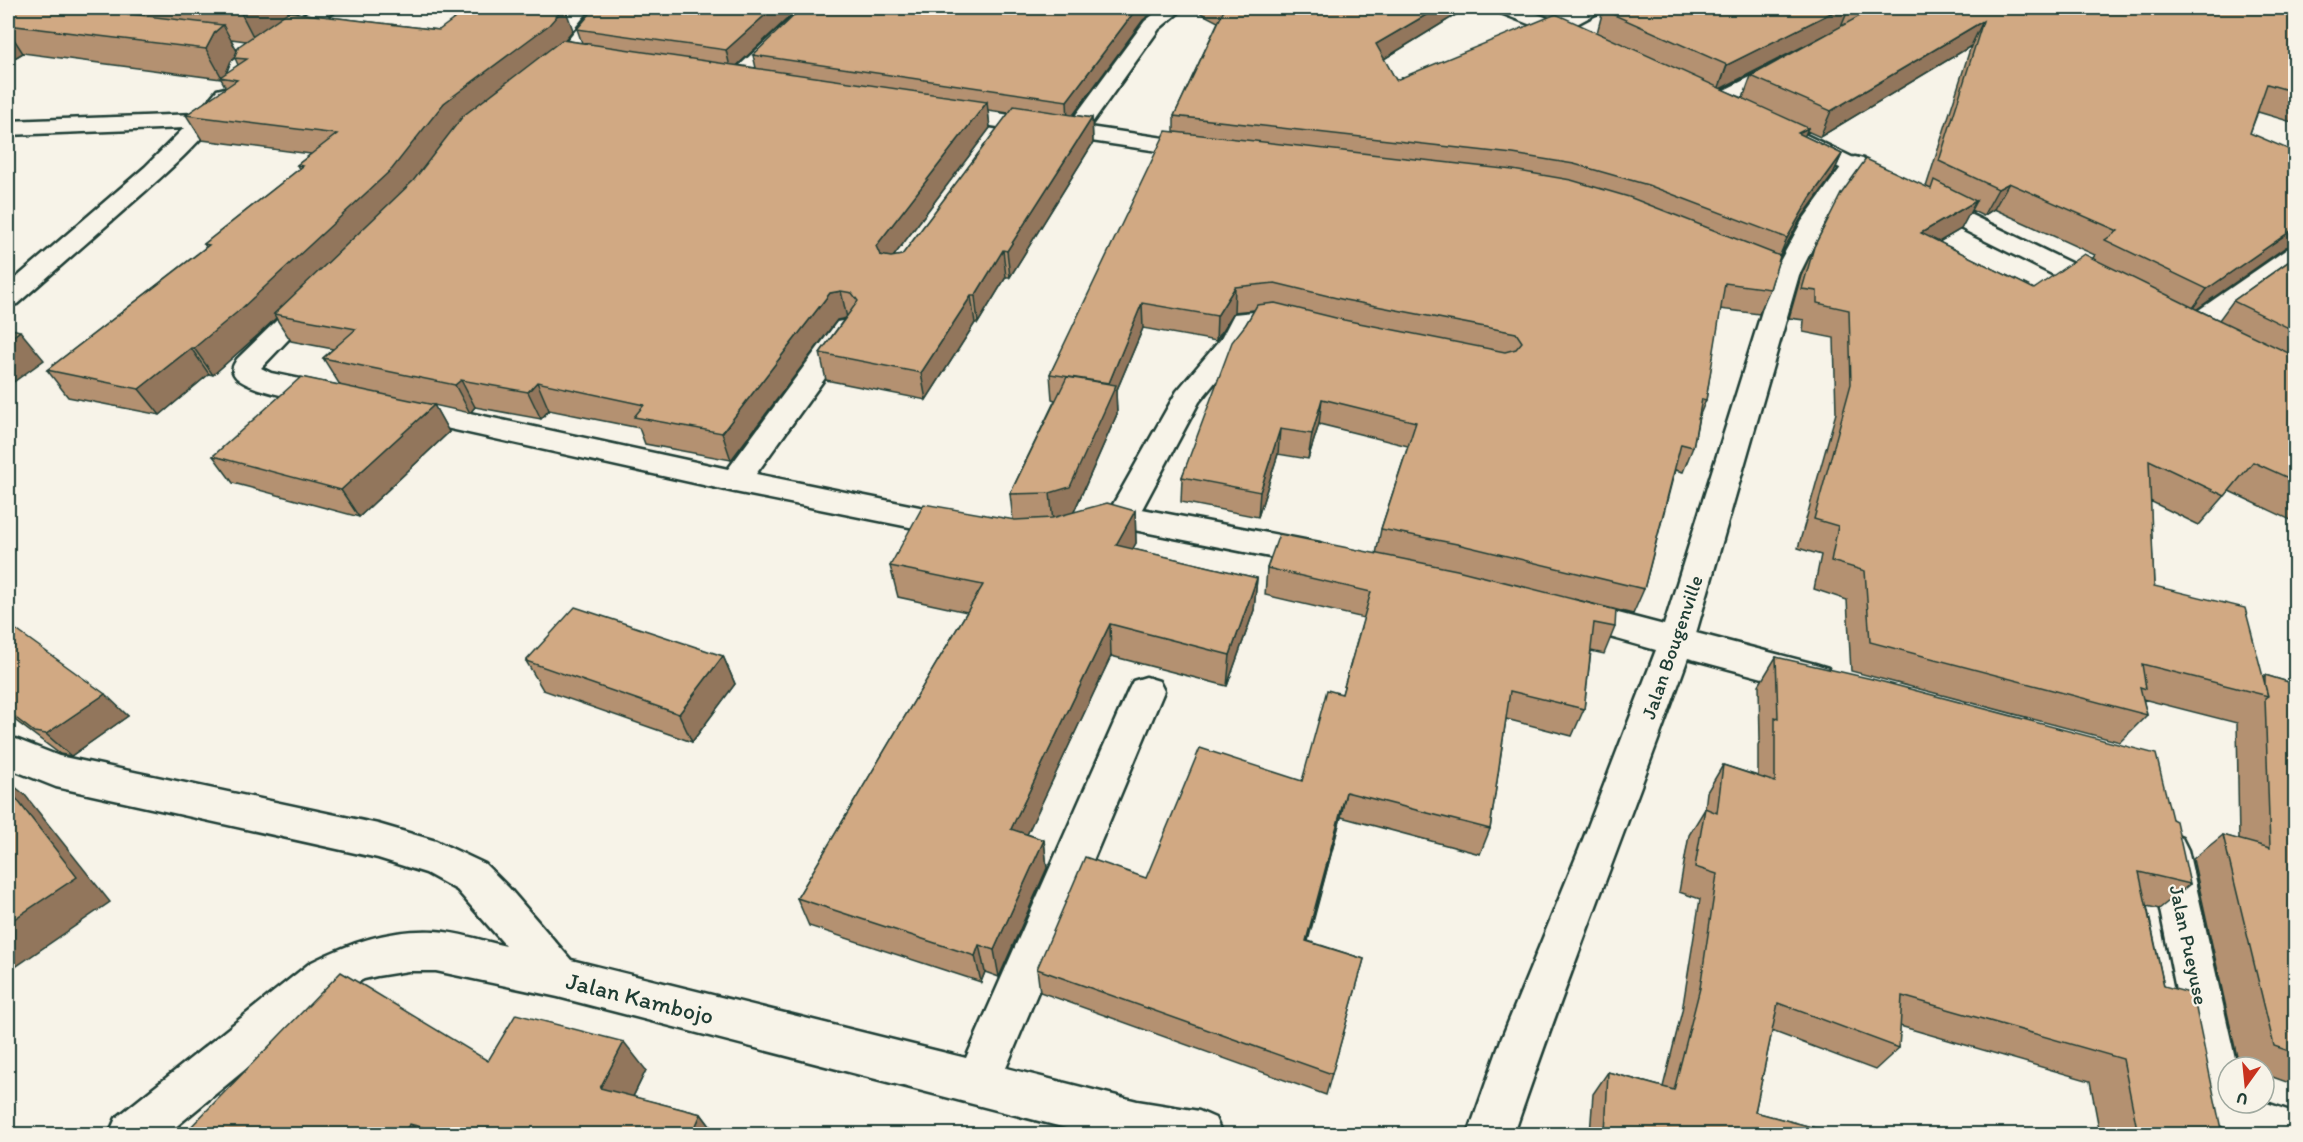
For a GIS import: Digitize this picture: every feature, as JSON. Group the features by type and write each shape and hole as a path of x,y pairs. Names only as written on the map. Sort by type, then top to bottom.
{"street":[{"path":"260,50 327,8"},
{"path":"523,88 577,57 604,8"},
{"path":"758,86 724,80 813,8"},
{"path":"1075,131 1152,25 1174,8"},
{"path":"1505,8 1606,49"},
{"path":"1576,35 1626,8"},
{"path":"1720,101 1801,57"},
{"path":"8,298 153,172 204,121 233,86 236,77"},
{"path":"918,109 1002,131 1075,131 1222,153"},
{"path":"8,129 204,121"},
{"path":"1782,130 1855,164 2125,300"},
{"name":"Jalan Bougenville","path":"1491,1134 1523,1040 1599,850 1677,640 1786,275 1814,221 1855,164"},
{"path":"1720,249 1786,275"},
{"path":"2188,331 2295,254"},
{"path":"331,283 247,364 247,372 263,381 424,412 735,481 986,532"},
{"path":"1122,516 1187,398 1233,342 1244,320 1273,318 1318,329"},
{"path":"735,481 846,328"},
{"path":"1063,533 1105,523 1122,516 1345,561"},
{"path":"1541,606 1677,640 1848,687"},
{"path":"978,1082 1146,691"},
{"path":"8,752 56,771 378,841 436,859 471,877 495,901 558,978"},
{"name":"Jalan Pueyuse","path":"2162,820 2220,1094 2233,1111 2292,1134"},
{"name":"Jalan Kambojo","path":"132,1134 325,977 357,961 408,951 436,951 558,978 978,1082 1137,1124 1199,1134"}],"building":[{"path":"8,8 80,8 223,25 215,32 206,49 8,25"},
{"path":"191,8 249,8 241,13"},
{"path":"469,8 521,8 557,12 564,8 549,25 444,103 392,169 241,309 139,389 47,370 209,245 204,244 303,166 297,165 337,134 186,115 237,80 220,77 247,59 234,58 239,46 288,12 439,30"},
{"path":"595,8 773,8 726,50 577,29"},
{"path":"802,8 1137,8 1067,101 753,55"},
{"path":"1225,8 1438,8 1376,44 1396,80 1556,14 1808,128 1798,133 1842,154 1810,198 1787,238 1648,185 1574,164 1513,154 1174,116"},
{"path":"1607,8 1841,8 1727,65 1603,10"},
{"path":"1862,8 2295,8 2295,92 2267,84 2250,133 2295,152 2295,228 2207,289 2105,240 2118,231 2009,183 1998,189 1939,161 1983,21 1831,111 1751,76 1860,16 1864,11"},
{"path":"562,40 987,102 876,246 880,255 891,257 902,255 1014,106 1092,118 1007,251 1003,250 975,296 971,296 921,373 820,353 858,301 852,293 841,291 830,293 722,433 634,417 644,405 537,382 528,392 461,380 455,385 323,358 356,329 274,314 413,181 463,116"},
{"path":"1166,131 1513,170 1571,180 1629,197 1780,256 1770,289 1725,283 1706,400 1702,399 1693,447 1681,444 1644,589 1457,544 1381,529 1416,422 1322,399 1312,434 1280,429 1260,492 1182,477 1232,342 1257,305 1275,303 1344,320 1505,352 1516,349 1522,342 1516,333 1345,300 1275,283 1235,287 1217,316 1142,303 1109,383 1050,374"},
{"path":"1866,159 1931,189 1934,180 1976,201 1921,233 2034,289 2084,254 2295,356 2295,481 2253,462 2225,496 2149,460 2154,586 2245,608 2268,696 2142,664 2146,689 2140,687 2147,715 1870,642 1865,571 1831,561 1838,526 1814,519 1851,384 1849,310 1817,303 1817,291 1802,289 1814,247 1841,194"},
{"path":"2295,257 2295,331 2233,301"},
{"path":"8,328 20,331 8,340"},
{"path":"301,377 434,405 341,490 213,456"},
{"path":"1067,377 1116,385 1070,487 1050,493 1010,494"},
{"path":"1107,503 1135,511 1116,545 1257,578 1230,655 1110,624 1011,829 1044,840 994,950 979,945 975,956 797,898 983,585 890,566 924,504 1015,520 1052,518"},
{"path":"1279,534 1457,570 1616,610 1615,627 1594,623 1584,709 1510,691 1490,829 1346,792 1306,941 1364,959 1332,1074 1037,969 1085,857 1146,878 1200,748 1302,781 1327,690 1342,694 1371,592 1267,568"},
{"path":"575,607 723,656 679,714 526,661"},
{"path":"8,624 105,694 46,734 34,732 8,712"},
{"path":"1776,657 1872,679 2156,754 2172,819 2176,821 2190,884 2139,872 2164,986 2193,994 2216,1105 2216,1115 2218,1115 2222,1134 2138,1134 2123,1059 1902,996 1899,1048 1778,1003 1755,1112 1838,1134 1605,1134 1608,1072 1674,1090 1700,988 1717,874 1695,867 1705,808 1717,813 1723,765 1775,782 1775,717 1778,718"},
{"path":"2265,675 2295,684 2295,1053 2274,1046 2223,835 2270,848 2265,698 2268,696"},
{"path":"8,788 77,877 8,923"},
{"path":"341,972 488,1061 516,1014 624,1042 600,1088 701,1114 692,1134 448,1134 410,1124 401,1134 184,1134"}]}
